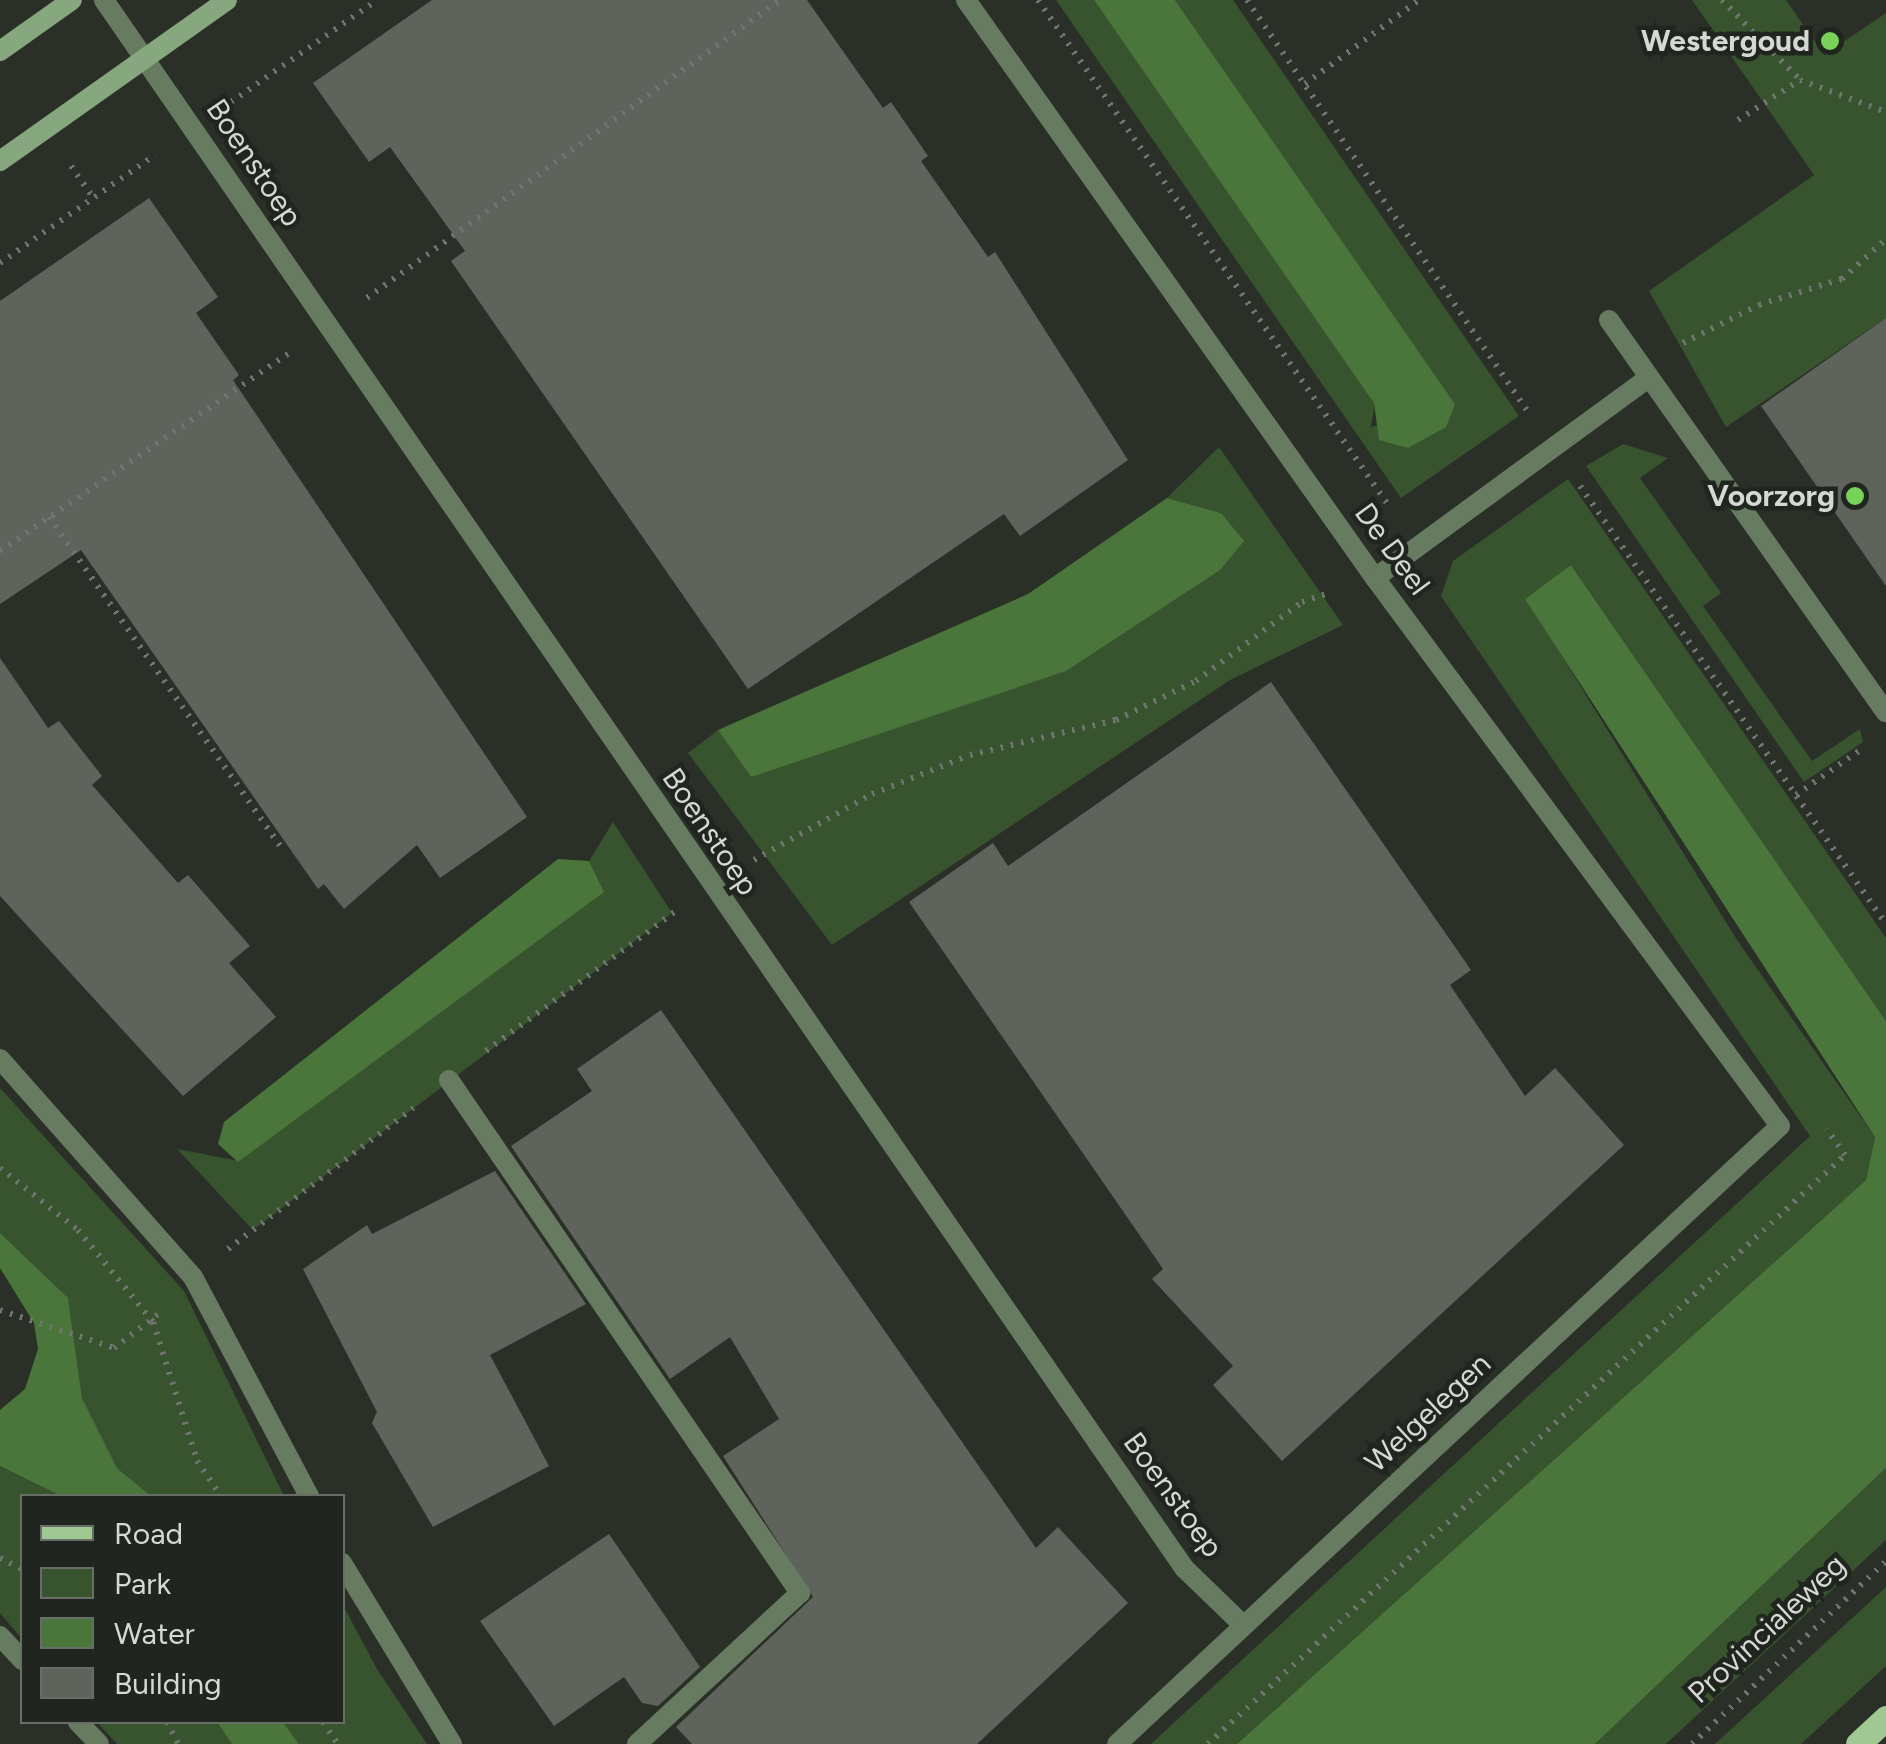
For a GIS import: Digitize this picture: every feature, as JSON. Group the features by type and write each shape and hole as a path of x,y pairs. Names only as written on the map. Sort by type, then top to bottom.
{"main road":[{"path":"1858,1744 1886,1718"}],"street":[{"path":"0,51 72,0"},
{"name":"Boenstoep","path":"104,0 1184,1568 1244,1626"},
{"path":"0,161 226,0"},
{"name":"De Deel","path":"966,0 1376,578 1780,1126"},
{"path":"1610,320 1886,712"},
{"path":"1376,578 1648,379"},
{"path":"0,1058 193,1276 308,1494"},
{"path":"449,1080 800,1593 636,1744"},
{"name":"Welgelegen","path":"1116,1744 1780,1126"},
{"path":"345,1568 452,1744"},
{"path":"0,1636 20,1658"},
{"path":"80,1724 99,1744"}],"path":[{"path":"0,551 328,326 780,0"},
{"path":"1038,0 1418,547"},
{"path":"1305,84 1420,0"},
{"path":"1722,0 1800,80 1886,112"},
{"path":"1738,120 1800,80"},
{"path":"1648,379 1680,344 1759,304 1842,279 1886,239"},
{"path":"50,517 282,847"},
{"path":"1796,795 1871,742"},
{"path":"1208,1744 1845,1154 1822,1122"},
{"path":"0,1168 78,1230 153,1322 197,1461 220,1494"},
{"path":"0,1310 114,1348"},
{"name":"Provincialeweg","path":"1692,1744 1886,1561"}],"green space":[{"path":"1056,0 1094,0 1375,403 1371,427 1455,404 1175,0 1233,0 1519,416 1401,498"},
{"path":"1692,0 1786,0 1824,55 1886,13 1886,318 1726,427 1649,291 1814,175"},
{"path":"1623,444 1668,458 1640,478 1721,593 1703,606 1812,761 1860,729 1863,742 1804,782 1586,466"},
{"path":"1219,447 1343,625 1230,680 832,945 688,753 718,730 751,777 1221,513 1167,498"},
{"path":"1568,479 1886,938 1886,1021 1572,566 1526,598 1737,940 1875,1137 1866,1180 1237,1744 1151,1744 1810,1136 1441,596 1453,561"},
{"path":"613,822 672,913 253,1230 177,1149 239,1161 603,892 589,861"},
{"path":"0,1088 184,1291 283,1494 149,1494 117,1468 82,1398 68,1299 0,1233"},
{"path":"0,1466 57,1494 20,1494 20,1637 0,1613"},
{"path":"1886,1468 1886,1540 1666,1744 1595,1744"},
{"path":"1886,1587 1886,1666 1801,1744 1715,1744"},
{"path":"345,1609 377,1669 427,1744 299,1744 284,1724 345,1724"},
{"path":"99,1724 218,1724 232,1744 117,1744"}],"water":[{"path":"1094,0 1175,0 1455,404 1446,427 1408,448 1379,440 1374,403"},
{"path":"1167,498 1221,513 1244,541 1220,570 1066,671 751,777 718,730 1028,594"},
{"path":"1571,565 1886,1021 1886,1468 1595,1744 1237,1744 1866,1180 1875,1137 1525,599"},
{"path":"558,859 589,861 604,892 238,1162 218,1144 224,1122"},
{"path":"0,1233 68,1298 82,1398 117,1468 149,1494 57,1494 0,1466 0,1410 25,1389 38,1349 34,1323 0,1268"},
{"path":"218,1724 284,1724 299,1744 232,1744"}],"building":[{"path":"432,0 807,0 883,108 891,102 928,156 921,161 988,257 995,252 1128,460 1020,536 1004,514 748,689 451,261 465,251 390,147 369,162 313,83"},
{"path":"149,198 218,297 196,313 239,375 233,380 527,817 440,878 417,845 344,909 324,884 318,889 81,550 0,604 0,301"},
{"name":"Voorzorg","path":"1886,318 1886,586 1761,406"},
{"path":"0,658 48,728 59,721 102,776 92,785 178,883 188,875 250,946 229,963 276,1017 183,1096 0,896"},
{"path":"1271,682 1471,970 1450,985 1525,1096 1555,1068 1624,1145 1282,1461 1213,1385 1233,1366 1152,1279 1163,1269 909,902 993,843 1008,866"},
{"path":"661,1010 1036,1548 1058,1527 1128,1603 977,1744 692,1744 676,1727 813,1597 723,1456 779,1419 730,1337 670,1379 511,1146 592,1091 577,1069"},
{"path":"495,1171 586,1304 490,1355 549,1466 433,1527 372,1423 377,1412 303,1269 367,1225 372,1234"},
{"path":"609,1534 700,1667 658,1706 642,1703 624,1677 554,1726 480,1621"}],"place":[{"name":"Westergoud","path":"1830,41"},
{"name":"Voorzorg","path":"1855,496"}]}
